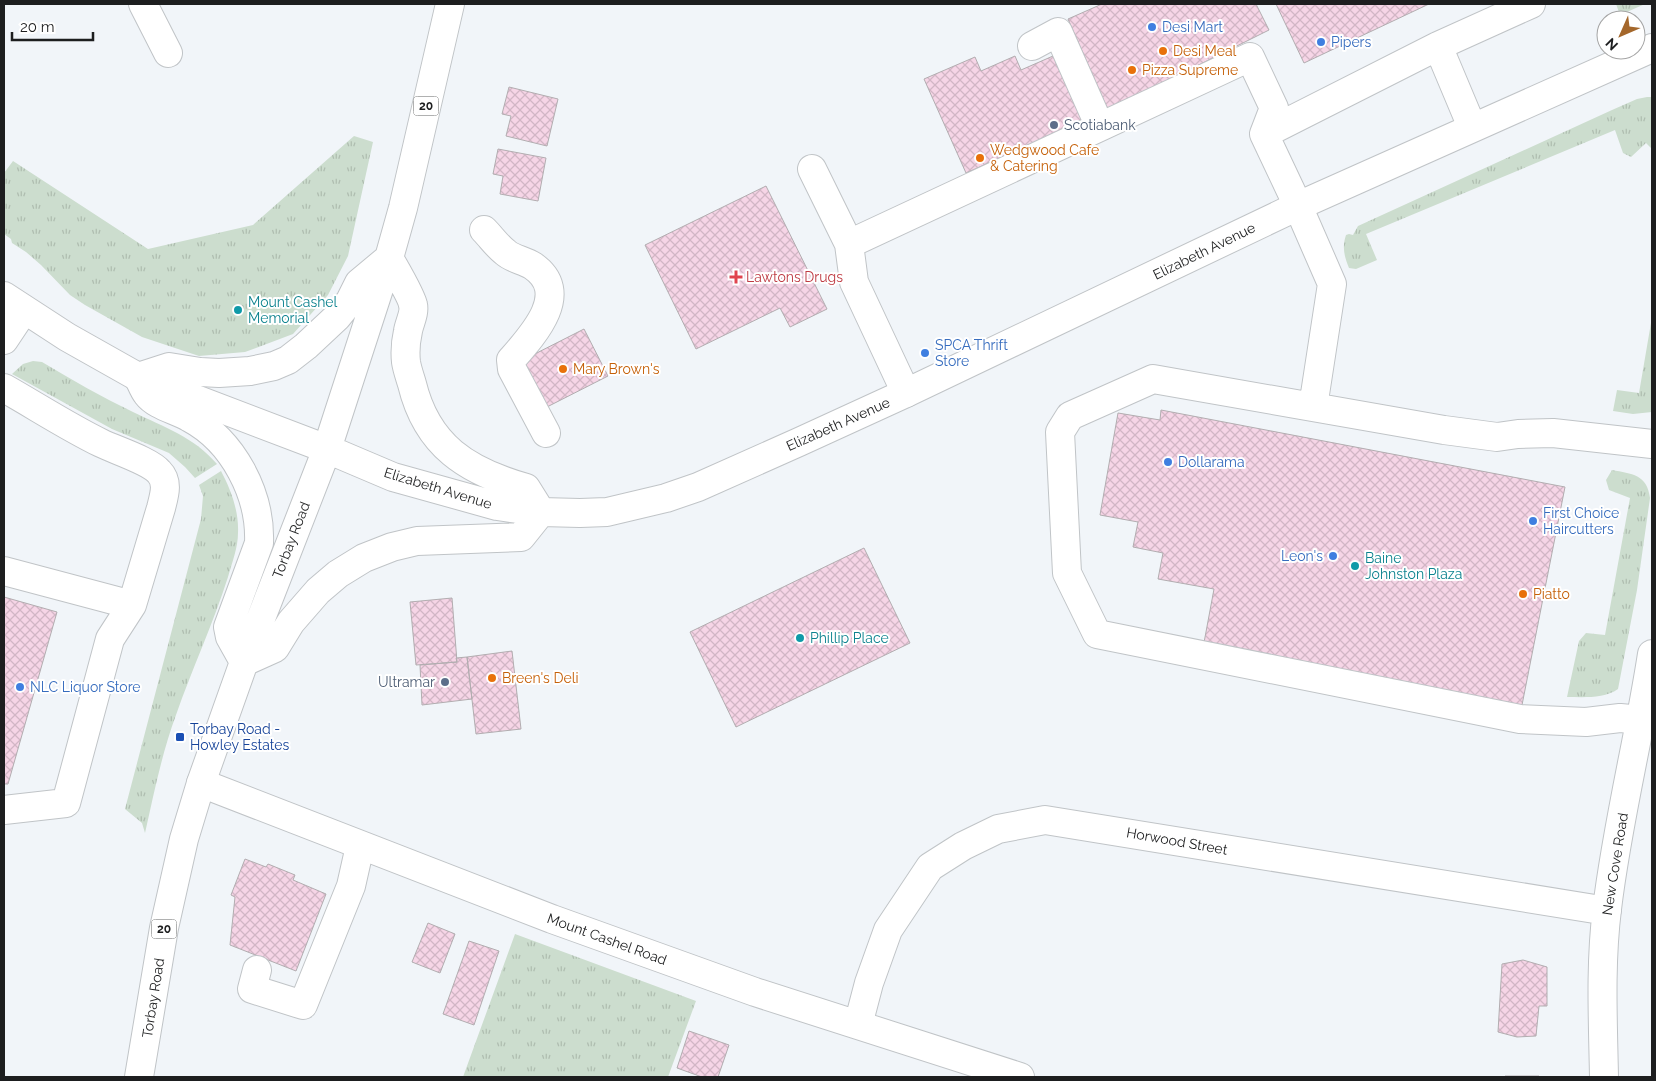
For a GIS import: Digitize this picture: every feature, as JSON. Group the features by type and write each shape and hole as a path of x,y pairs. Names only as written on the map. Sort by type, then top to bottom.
{"main road":[{"path":"143,4 168,53"},
{"name":"Torbay Road","path":"139,1077 164,928 184,839 200,783 244,662 327,449 389,258 403,208 450,4"},
{"path":"1264,134 1438,46 1531,4"},
{"path":"1032,46 1058,32 1100,127"},
{"path":"1438,46 1472,127"},
{"name":"Elizabeth Avenue","path":"14,303 66,337 138,377 327,449 393,477 497,506 541,512 607,512 666,498 715,479 906,393 1298,206 1652,48"},
{"path":"849,244 1250,56 1274,108 1264,134 1332,284 1313,407"},
{"path":"812,169 849,244 854,282 906,393"},
{"path":"484,230 506,254 534,267 545,278 550,295 549,305 545,315 512,360 512,369 546,433"},
{"path":"389,258 414,306 407,334 406,362 415,396 422,414 432,431 453,454 477,471 499,481 526,488 541,512 521,537 417,540 364,558 338,574 318,590 291,622 275,648 244,662 230,636 228,627 259,543 259,530 254,500 240,468 211,431 191,418 152,399 144,390 138,377 170,367 200,372 250,371 274,366 288,360 337,317 350,301 359,284 389,258"},
{"path":"4,340 14,303"},
{"path":"1642,720 1620,718 1586,722 1520,719 1097,634 1067,573 1060,432 1070,416 1153,379 1435,429 1497,437 1553,433 1652,444"},
{"path":"4,388 99,442 147,463 159,471 165,481 163,500 132,605 110,639 66,803 4,810"},
{"path":"4,571 132,605"},
{"name":"New Cove Road","path":"1604,1077 1603,1009 1607,912 1612,870 1642,720 1652,654"},
{"name":"Mount Cashel Road","path":"200,783 561,923 755,992 858,1025 981,1071 1020,1077"},
{"name":"Horwood Street","path":"858,1025 869,983 888,930 930,867 963,846 998,829 1045,820 1607,912"},
{"path":"257,970 252,989 303,1005 351,886 360,846"}],"green space":[{"path":"1616,4 1645,4 1631,10 1618,10"},
{"path":"1652,97 1652,149 1646,143 1631,157 1623,153 1615,130 1366,234 1377,260 1356,269 1349,268 1344,252 1345,239 1346,235 1353,235 1358,226 1612,110 1637,99"},
{"path":"354,136 373,142 348,256 328,295 293,334 245,352 199,356 142,337 70,295 41,265 12,243 11,239 4,234 4,173 13,161 148,249 253,225"},
{"path":"1652,317 1652,412 1633,414 1613,411 1617,390 1639,393"},
{"path":"33,361 42,362 110,400 178,434 199,447 217,464 195,478 169,453 112,429 12,374 23,364"},
{"path":"1612,470 1637,476 1646,484 1650,498 1637,590 1618,689 1600,696 1567,697 1579,641 1586,633 1605,635 1630,498 1609,490 1606,480"},
{"path":"221,471 236,509 238,539 236,550 222,595 171,729 145,833 142,823 125,809 201,519 203,496 199,485"},
{"path":"515,934 696,1001 668,1077 463,1077"}],"building":[{"path":"1102,4 1256,4 1269,30 1108,110 1068,19"},
{"name":"Pipers","path":"1276,4 1429,4 1304,63"},
{"path":"1015,56 1021,70 1053,56 1082,121 966,173 924,79 975,57 981,71"},
{"path":"509,87 558,99 547,146 506,136 511,116 502,114"},
{"path":"498,149 546,158 538,201 500,194 503,176 493,174"},
{"name":"Lawtons Drugs","path":"766,186 827,309 790,327 780,308 696,349 645,245"},
{"name":"Mary Brown's","path":"584,329 608,376 541,410 517,363"},
{"name":"Baine Johnston Plaza","path":"1161,410 1565,487 1522,705 1203,648 1214,589 1158,579 1163,553 1133,547 1138,522 1100,515 1118,413 1160,420"},
{"name":"Phillip Place","path":"864,548 910,643 736,727 690,632"},
{"name":"NLC Liquor Store","path":"4,597 57,612 8,784 4,784"},
{"path":"452,598 457,662 416,665 410,602"},
{"name":"Breen's Deli","path":"512,651 521,729 476,734 467,657"},
{"name":"Ultramar","path":"467,657 472,699 422,705 420,665 457,662 456,658"},
{"path":"245,859 266,867 268,864 295,875 293,880 326,894 296,971 230,945 235,897 231,895"},
{"path":"428,923 455,934 440,973 412,962"},
{"path":"469,941 499,951 474,1025 443,1014"},
{"path":"1523,960 1547,967 1547,1006 1539,1006 1536,1036 1517,1037 1498,1032 1502,964"},
{"path":"689,1031 729,1045 718,1077 702,1077 677,1068"},
{"path":"1539,1076 1539,1077 1505,1077"}],"place":[{"name":"Desi Mart","path":"1152,27"},
{"name":"Pipers","path":"1321,42"},
{"name":"Desi Meal","path":"1163,51"},
{"name":"Pizza Supreme","path":"1132,70"},
{"name":"Scotiabank","path":"1054,125"},
{"name":"Wedgwood Cafe & Catering","path":"980,158"},
{"name":"Lawtons Drugs","path":"736,277"},
{"name":"Mount Cashel Memorial","path":"238,310"},
{"name":"SPCA Thrift Store","path":"925,353"},
{"name":"Mary Brown's","path":"563,369"},
{"name":"Dollarama","path":"1168,462"},
{"name":"First Choice Haircutters","path":"1533,521"},
{"name":"Leon's","path":"1333,556"},
{"name":"Baine Johnston Plaza","path":"1355,566"},
{"name":"Piatto","path":"1523,594"},
{"name":"Phillip Place","path":"800,638"},
{"name":"Breen's Deli","path":"492,678"},
{"name":"Ultramar","path":"445,682"},
{"name":"NLC Liquor Store","path":"20,687"},
{"name":"Torbay Road - Howley Estates","path":"180,737"}]}
